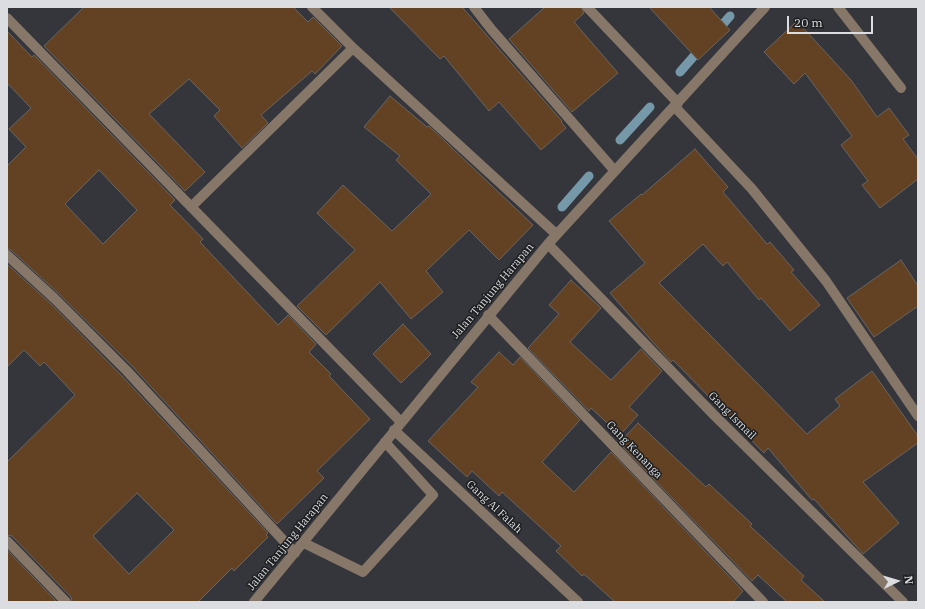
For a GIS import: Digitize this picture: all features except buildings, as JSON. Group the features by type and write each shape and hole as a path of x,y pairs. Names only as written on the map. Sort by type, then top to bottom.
{"street":[{"path":"312,7 354,48 556,234"},
{"path":"474,7 491,29 614,170"},
{"path":"587,7 752,189 826,281 918,416"},
{"path":"838,7 901,88"},
{"name":"Jalan Tanjung Harapan","path":"254,602 295,554 488,315 556,234 614,170 677,105 760,9"},
{"name":"Gang Al Falah","path":"7,18 191,207 398,426 578,602"},
{"path":"191,207 354,48"},
{"name":"Gang Ismail","path":"548,244 713,414 903,602"},
{"path":"7,255 54,298 127,371 295,554"},
{"name":"Gang Kenanga","path":"488,315 762,602"},
{"path":"304,543 363,572 432,496 385,442"},
{"path":"7,541 66,602"}],"waterway":[{"path":"717,31 730,16"},
{"path":"680,72 701,48"},
{"path":"620,140 650,107"},
{"path":"562,207 589,176"}]}
